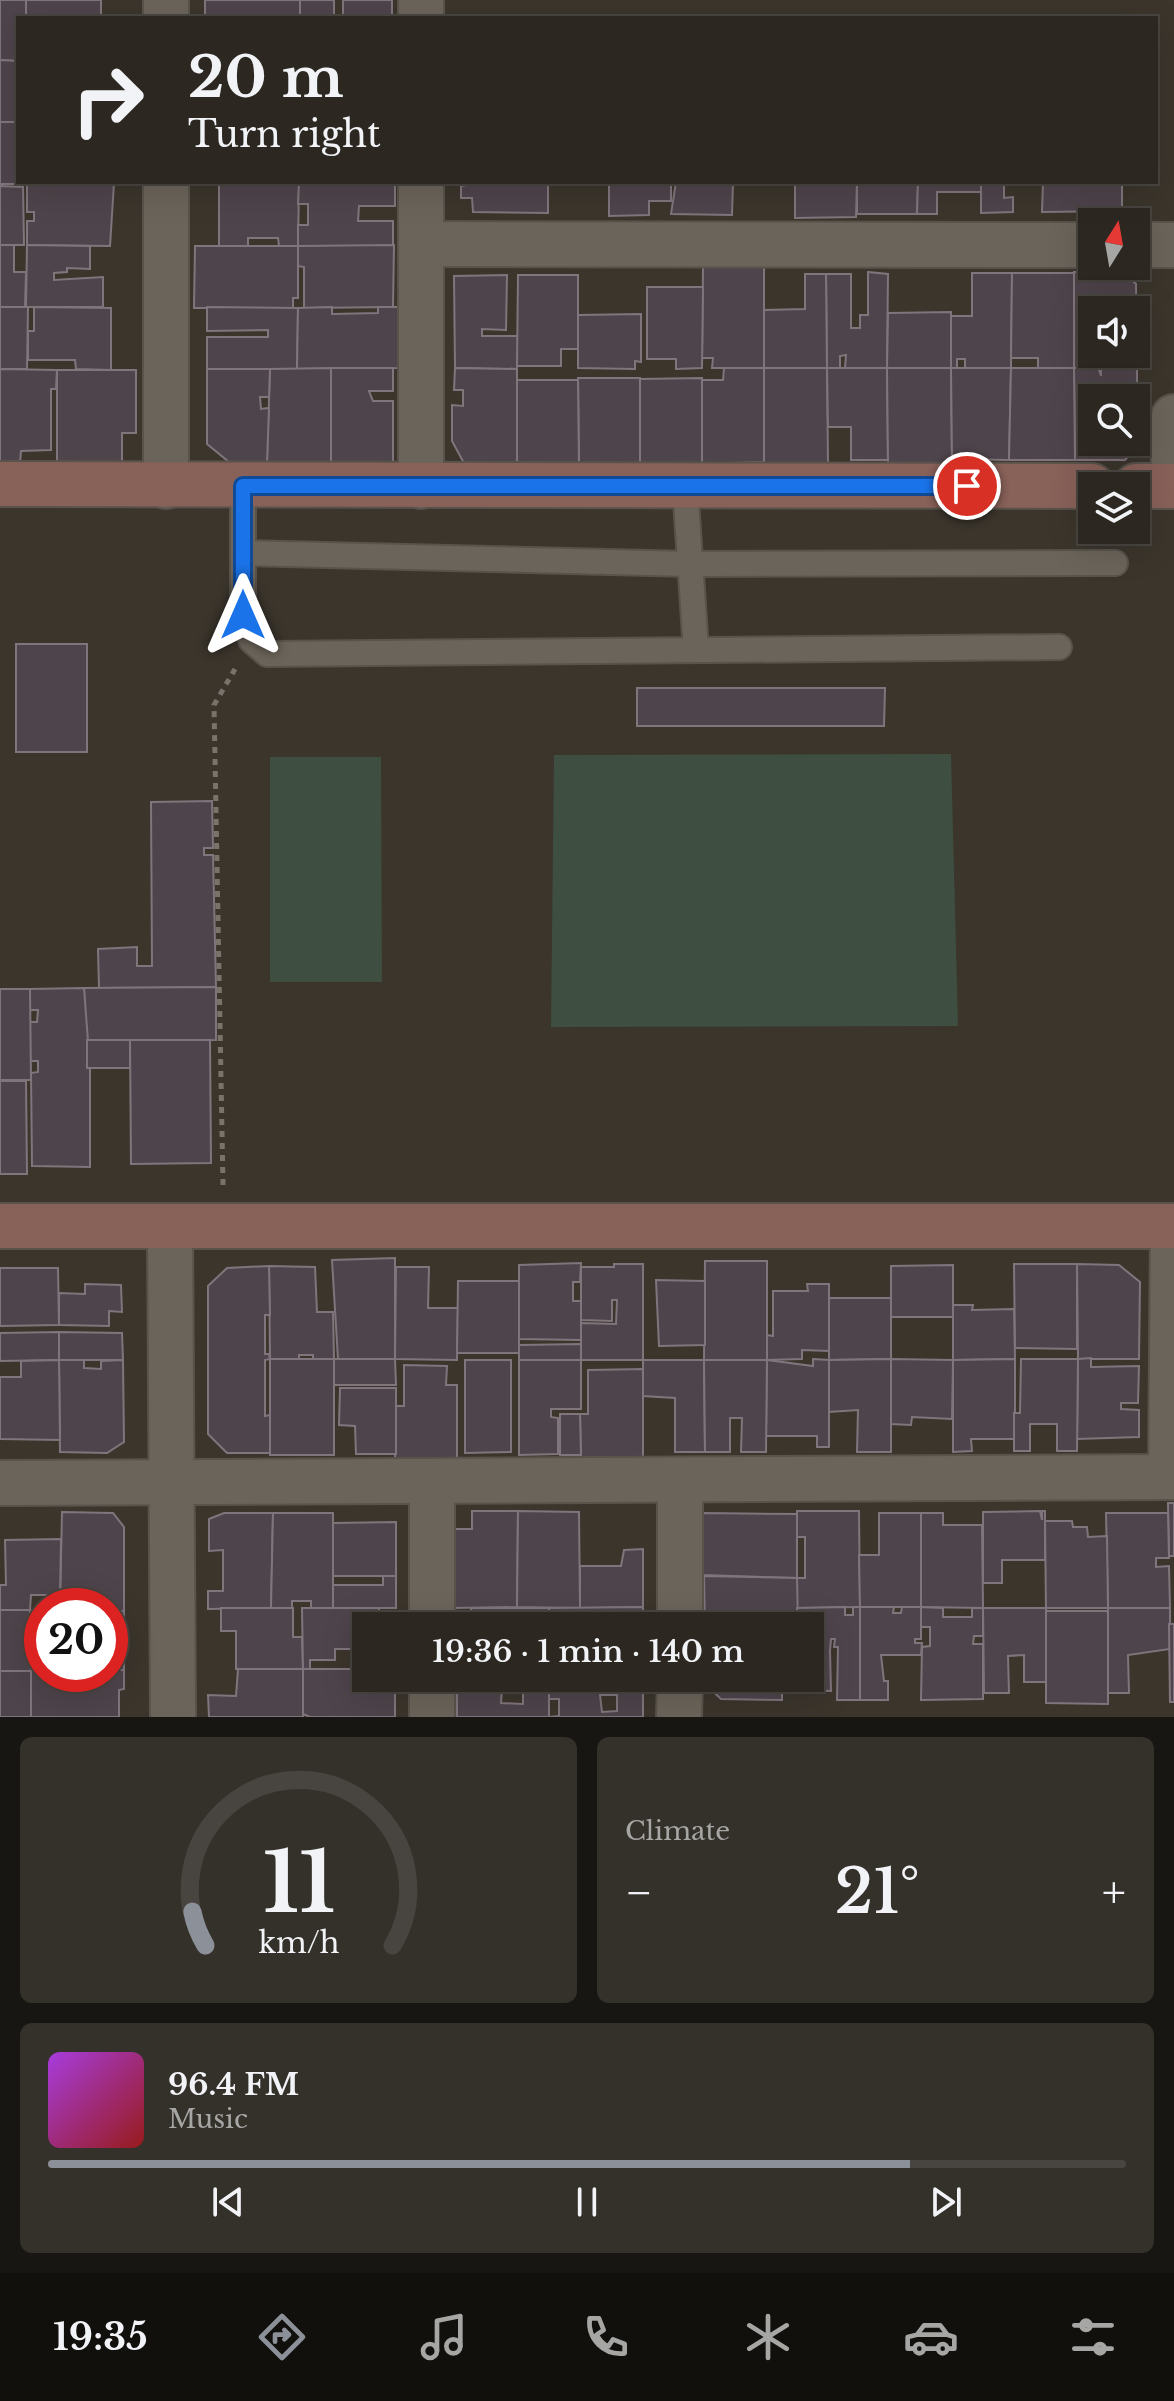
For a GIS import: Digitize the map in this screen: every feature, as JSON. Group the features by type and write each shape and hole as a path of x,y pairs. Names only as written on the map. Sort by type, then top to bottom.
{"street":[{"path":"166,184 166,486"},
{"path":"421,184 421,486"},
{"path":"421,244 1078,245"},
{"path":"1150,245 1174,245"},
{"path":"1150,486 1174,486 1174,417"},
{"path":"0,484 1078,486"},
{"path":"0,1226 1174,1226 1173,1477 0,1483"},
{"path":"170,1226 173,1717"},
{"path":"680,1481 680,1612"},
{"path":"432,1482 432,1612"},
{"path":"432,1692 432,1717"},
{"path":"679,1717 680,1692"}],"lane":[{"path":"243,486 243,615 251,640 267,654 1059,647"},
{"path":"685,486 696,650"},
{"path":"244,553 690,564 1115,563"}],"path":[{"path":"224,1226 214,705 251,640"}],"green space":[{"path":"951,754 958,1026 551,1027 554,755"},
{"path":"270,757 381,757 382,982 270,982"}],"building":[{"path":"0,0 26,0 26,16 16,16 16,61 0,60"},
{"path":"26,0 101,0 101,16 26,16"},
{"path":"205,0 300,0 300,16 205,16"},
{"path":"300,0 334,0 334,16 300,16"},
{"path":"343,0 392,0 392,16 343,16"},
{"path":"0,60 16,61 16,122 0,122"},
{"path":"0,122 16,122 16,184 0,184"},
{"path":"27,184 114,184 110,246 27,245 27,221 34,221 34,212 27,212"},
{"path":"219,184 299,184 298,246 279,246 278,238 248,238 248,246 219,246"},
{"path":"299,184 395,185 395,206 359,206 358,221 393,221 393,246 298,246 298,225 308,225 308,204 298,204"},
{"path":"548,184 548,213 473,212 472,198 461,198 461,186"},
{"path":"609,184 671,184 671,201 649,201 649,215 609,216"},
{"path":"676,184 733,184 732,215 671,214"},
{"path":"795,184 857,184 856,217 795,218"},
{"path":"857,184 918,184 917,214 857,214"},
{"path":"918,184 981,184 981,192 937,192 937,214 917,214"},
{"path":"981,184 1004,184 1004,198 1013,197 1013,212 981,213"},
{"path":"1043,184 1122,184 1122,208 1078,208 1078,212 1042,212"},
{"path":"0,186 23,187 24,245 0,245"},
{"path":"0,245 14,245 14,272 26,272 25,308 0,307"},
{"path":"27,245 90,246 90,269 67,268 67,272 54,273 54,280 103,277 103,307 26,307"},
{"path":"394,245 393,307 304,308 304,267 298,266 298,246"},
{"path":"195,246 298,246 298,298 293,298 293,308 194,308"},
{"path":"764,266 764,368 712,368 713,358 702,358 703,267"},
{"path":"868,272 888,274 887,368 845,368 846,355 840,356 840,368 827,368 826,274 851,274 851,328 860,328 860,315 868,315"},
{"path":"1074,272 1078,272 1078,280 1132,280 1136,284 1136,296 1078,296 1078,368 1074,368"},
{"path":"972,273 1012,273 1011,368 965,368 965,359 957,359 957,368 951,368 951,316 972,316"},
{"path":"1012,273 1074,273 1074,368 1038,368 1038,358 1011,358"},
{"path":"805,274 826,274 827,368 764,368 764,310 805,309"},
{"path":"507,275 506,330 482,329 482,336 518,336 517,369 455,368 454,276"},
{"path":"518,275 578,275 578,349 561,349 561,366 517,366"},
{"path":"647,287 703,287 702,368 676,369 676,359 647,359"},
{"path":"0,307 28,307 27,369 0,369"},
{"path":"34,307 111,308 111,370 76,369 75,360 28,360 28,331 34,331"},
{"path":"207,307 298,308 297,369 207,369 207,337 268,337 268,330 207,331"},
{"path":"332,307 332,314 378,313 378,307 401,307 401,368 297,369 298,308"},
{"path":"951,312 951,368 887,368 888,313"},
{"path":"641,314 641,362 635,361 635,369 578,368 578,315"},
{"path":"331,368 393,368 393,391 369,391 373,401 393,401 393,462 331,462"},
{"path":"331,368 331,462 267,462 270,369"},
{"path":"455,368 517,369 517,465 465,465 452,441 452,405 463,406 463,390 454,390"},
{"path":"724,368 764,368 764,462 702,464 702,380 723,380"},
{"path":"764,368 827,368 828,464 764,465"},
{"path":"827,368 887,368 888,460 851,460 851,427 828,427"},
{"path":"887,368 951,368 952,468 888,464"},
{"path":"951,368 1011,368 1009,460 952,459"},
{"path":"1011,368 1074,368 1075,460 1009,460"},
{"path":"1074,368 1098,368 1101,376 1101,368 1137,368 1137,384 1078,384 1078,456 1128,456 1125,460 1075,460"},
{"path":"0,369 57,370 56,389 51,389 51,450 21,451 20,463 0,463"},
{"path":"207,369 270,369 269,397 260,397 261,409 269,408 267,462 229,462 207,444"},
{"path":"57,370 136,370 136,433 122,433 122,463 57,463"},
{"path":"578,378 640,378 640,465 579,465"},
{"path":"702,378 702,464 640,465 640,379"},
{"path":"517,380 578,380 579,470 517,470"},
{"path":"16,644 87,644 87,752 16,752"},
{"path":"637,688 885,688 884,726 637,726"},
{"path":"212,801 213,848 204,848 204,855 213,855 216,987 99,988 98,949 137,947 137,966 152,966 151,802"},
{"path":"216,987 216,1040 86,1041 84,988"},
{"path":"84,988 90,1068 90,1167 32,1166 31,1073 38,1072 38,1061 30,1061 30,1022 37,1022 38,1010 30,1010 30,989"},
{"path":"0,989 30,989 31,1080 0,1080"},
{"path":"87,1040 130,1040 130,1068 87,1068"},
{"path":"130,1040 210,1040 211,1163 131,1164"},
{"path":"0,1081 26,1081 27,1174 0,1174"},
{"path":"395,1258 395,1359 338,1359 332,1260"},
{"path":"705,1261 767,1261 767,1360 704,1360"},
{"path":"581,1263 580,1282 573,1282 573,1301 581,1301 581,1340 519,1339 519,1265"},
{"path":"614,1264 643,1264 643,1360 581,1360 581,1323 616,1324 617,1300 612,1300 612,1321 581,1320 581,1267 614,1267"},
{"path":"1014,1264 1077,1264 1077,1349 1015,1348"},
{"path":"1077,1264 1119,1265 1140,1282 1139,1359 1078,1359"},
{"path":"953,1265 953,1317 891,1317 891,1266"},
{"path":"269,1266 315,1267 317,1312 333,1312 334,1359 299,1355 299,1360 270,1359"},
{"path":"269,1266 270,1315 265,1315 265,1354 269,1354 270,1359 265,1360 265,1416 270,1415 270,1453 227,1453 208,1434 208,1286 227,1268"},
{"path":"396,1267 429,1267 428,1308 458,1308 457,1360 395,1359"},
{"path":"0,1268 58,1268 59,1325 0,1326"},
{"path":"656,1280 705,1281 705,1345 659,1346"},
{"path":"458,1281 519,1281 519,1353 457,1353"},
{"path":"85,1284 121,1285 122,1312 109,1311 109,1326 59,1325 59,1293 85,1294"},
{"path":"807,1284 829,1284 829,1351 802,1350 802,1359 767,1360 767,1335 773,1336 773,1291 808,1291"},
{"path":"829,1298 891,1298 891,1359 829,1360"},
{"path":"953,1305 973,1305 972,1310 1014,1309 1015,1359 953,1360"},
{"path":"59,1332 59,1360 0,1361 0,1333"},
{"path":"59,1332 122,1333 123,1360 59,1360"},
{"path":"581,1344 581,1360 519,1360 519,1345"},
{"path":"1091,1358 1091,1367 1139,1366 1138,1403 1121,1403 1121,1409 1139,1410 1139,1437 1077,1439 1078,1359"},
{"path":"270,1359 334,1359 334,1455 270,1455"},
{"path":"334,1359 395,1359 396,1385 334,1385"},
{"path":"813,1359 829,1360 829,1447 817,1447 817,1436 766,1436 767,1360 813,1366"},
{"path":"891,1359 891,1452 857,1452 858,1410 829,1412 829,1360"},
{"path":"891,1359 953,1360 952,1419 912,1417 911,1425 891,1424"},
{"path":"1015,1359 1015,1439 971,1439 972,1451 953,1452 953,1360"},
{"path":"1021,1359 1078,1359 1077,1451 1057,1451 1057,1424 1030,1424 1030,1451 1014,1451 1014,1413 1020,1413"},
{"path":"59,1360 84,1360 84,1368 101,1369 101,1361 123,1360 124,1442 107,1453 60,1452"},
{"path":"59,1360 60,1440 0,1439 0,1377 21,1377 21,1361"},
{"path":"465,1360 511,1360 511,1452 465,1453"},
{"path":"519,1360 581,1360 581,1409 551,1409 551,1417 558,1418 558,1454 519,1455"},
{"path":"643,1360 704,1360 705,1452 675,1452 675,1398 643,1396"},
{"path":"704,1360 767,1360 766,1452 741,1452 742,1418 730,1418 730,1452 705,1452"},
{"path":"404,1365 447,1366 446,1385 457,1385 457,1461 395,1459 396,1406 404,1406"},
{"path":"643,1369 643,1460 581,1462 580,1414 588,1414 588,1370"},
{"path":"340,1388 396,1388 396,1454 356,1454 355,1426 339,1425"},
{"path":"560,1414 580,1414 581,1455 560,1455"},
{"path":"1168,1503 1174,1503 1174,1556 1169,1556"},
{"path":"472,1511 518,1511 517,1607 454,1608 454,1529 472,1529"},
{"path":"518,1511 579,1512 580,1608 517,1607"},
{"path":"797,1511 859,1511 860,1607 797,1608 797,1578 805,1578 805,1537 797,1537"},
{"path":"1040,1511 1042,1520 1042,1511 1045,1511 1045,1560 1002,1560 1002,1583 983,1583 983,1512"},
{"path":"62,1512 113,1513 124,1527 124,1588 60,1588"},
{"path":"224,1513 273,1513 271,1608 208,1609 208,1591 223,1591 223,1550 209,1551 209,1519"},
{"path":"273,1513 333,1513 333,1608 311,1608 311,1601 292,1601 292,1608 271,1608"},
{"path":"702,1513 797,1514 797,1578 702,1575 702,1558 698,1558"},
{"path":"879,1513 921,1513 921,1607 860,1607 859,1555 879,1555"},
{"path":"921,1513 943,1513 943,1525 982,1525 983,1608 921,1607"},
{"path":"1106,1513 1168,1513 1169,1558 1156,1558 1156,1567 1169,1566 1170,1608 1108,1608"},
{"path":"1045,1521 1072,1521 1073,1527 1087,1527 1088,1537 1107,1536 1108,1608 1046,1608"},
{"path":"396,1522 396,1576 333,1576 333,1523"},
{"path":"61,1539 60,1588 24,1588 24,1610 0,1610 0,1585 6,1585 5,1540"},
{"path":"643,1549 643,1607 580,1608 580,1566 621,1566 624,1550"},
{"path":"383,1576 396,1576 396,1608 333,1608 333,1585 383,1585"},
{"path":"704,1576 797,1578 798,1612 705,1612"},
{"path":"643,1607 643,1612 549,1612 549,1608"},
{"path":"845,1607 845,1615 853,1615 853,1607 860,1607 860,1700 837,1700 838,1647 834,1647 835,1639 831,1639 830,1651 831,1691 824,1691 824,1612 797,1612 797,1608"},
{"path":"860,1607 894,1607 893,1613 901,1613 902,1607 921,1607 921,1639 915,1639 915,1643 922,1643 921,1655 881,1655 884,1681 888,1681 888,1700 860,1700"},
{"path":"921,1607 943,1608 943,1617 972,1617 972,1608 983,1608 983,1636 974,1636 973,1644 983,1644 983,1699 921,1700 922,1647 930,1646 930,1627 921,1627"},
{"path":"221,1608 293,1608 293,1637 302,1637 303,1669 236,1669 236,1631 221,1631"},
{"path":"302,1608 379,1608 379,1612 352,1612 352,1649 335,1649 335,1660 310,1660 310,1669 303,1669"},
{"path":"471,1608 549,1608 549,1612 471,1612"},
{"path":"983,1608 1046,1608 1046,1682 1024,1682 1024,1655 1008,1656 1009,1693 984,1693"},
{"path":"1108,1608 1170,1608 1170,1649 1128,1655 1129,1693 1108,1693"},
{"path":"0,1610 24,1610 24,1671 0,1671"},
{"path":"1046,1611 1108,1611 1108,1704 1046,1703"},
{"path":"1169,1624 1174,1624 1174,1702 1170,1702"},
{"path":"238,1669 303,1669 303,1717 209,1717 208,1695 236,1696"},
{"path":"303,1669 352,1669 352,1692 395,1692 395,1717 310,1717 303,1714"},
{"path":"0,1671 24,1671 24,1692 31,1692 31,1717 0,1717"},
{"path":"31,1692 119,1692 119,1717 31,1717"},
{"path":"457,1692 502,1692 501,1703 523,1704 523,1692 549,1692 549,1717 457,1717"},
{"path":"549,1692 643,1692 643,1717 549,1717 559,1716 559,1699 549,1699","holes":["600,1695 617,1695 617,1711 602,1712"]},
{"path":"714,1692 782,1692 782,1700 721,1699"}],"route":[{"path":"243,615 243,486 967,486"}]}
